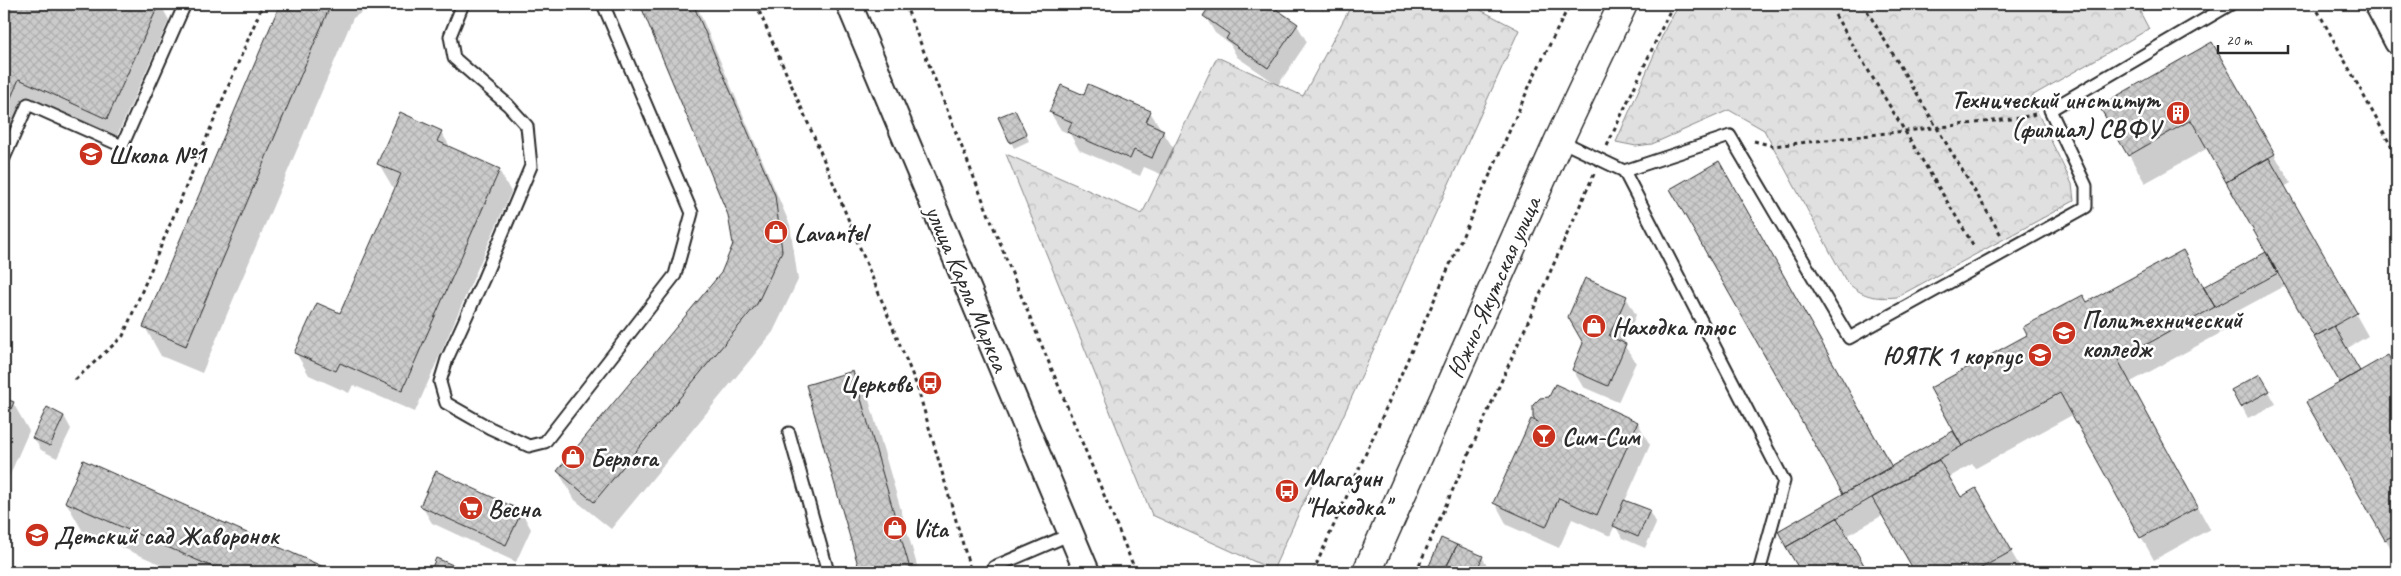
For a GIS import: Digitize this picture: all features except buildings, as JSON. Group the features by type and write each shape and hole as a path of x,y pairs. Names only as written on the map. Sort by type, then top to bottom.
{"street":[{"name":"улица Карла Маркса","path":"849,4 1087,572"},
{"name":"Южно-Якутская улица","path":"1367,572 1559,140 1623,4"},
{"path":"2377,4 2397,42"},
{"path":"2386,4 2397,16"}],"lane":[{"path":"4,158 28,104 122,146 185,4"},
{"path":"463,4 450,36 454,58 508,105 528,126 531,166 447,359 440,382 446,402 490,428 529,446 545,442 675,275 692,213 602,4"},
{"path":"1624,172 1730,136 1849,338 2086,207 2086,186 2050,110 2231,4"},
{"path":"1559,140 1624,172 1784,481 1759,572"},
{"path":"789,433 828,572"},
{"path":"994,567 1071,534"}],"path":[{"path":"75,380 123,336 263,4"},
{"path":"756,4 818,146 917,386 971,572"},
{"path":"905,4 1015,281 1136,572"},
{"path":"1313,572 1533,78 1570,4"},
{"path":"1416,572 1600,160 1673,4"},
{"path":"1863,4 2009,250"},
{"path":"2314,4 2397,158"},
{"path":"1835,15 1984,263"},
{"path":"1730,136 1773,146 2020,118 2050,110"}],"green space":[{"path":"1352,4 1469,4 1519,30 1273,570 1152,515 1006,154 1142,214 1217,57 1303,96"},
{"path":"1680,4 2154,4 2140,12 2149,29 2030,97 2072,184 2074,201 1897,297 1882,298 1863,294 1846,281 1764,130 1729,110 1652,144 1636,146 1616,142 1667,25"}],"place":[{"name":"Технический институт (филиал) СВФУ","path":"2178,113"},
{"name":"Школа №1","path":"91,154"},
{"name":"Lavantel","path":"776,232"},
{"name":"Находка плюс","path":"1594,326"},
{"name":"Политехнический колледж","path":"2064,333"},
{"name":"ЮЯТК 1 корпус","path":"2040,355"},
{"name":"Церковь","path":"930,383"},
{"name":"Сим-Сим","path":"1544,436"},
{"name":"Берлога","path":"573,457"},
{"name":"Магазин \"Находка\"","path":"1287,491"},
{"name":"Весна","path":"471,508"},
{"name":"Vita","path":"895,528"},
{"name":"Детский сад Жаворонок","path":"37,535"}]}
